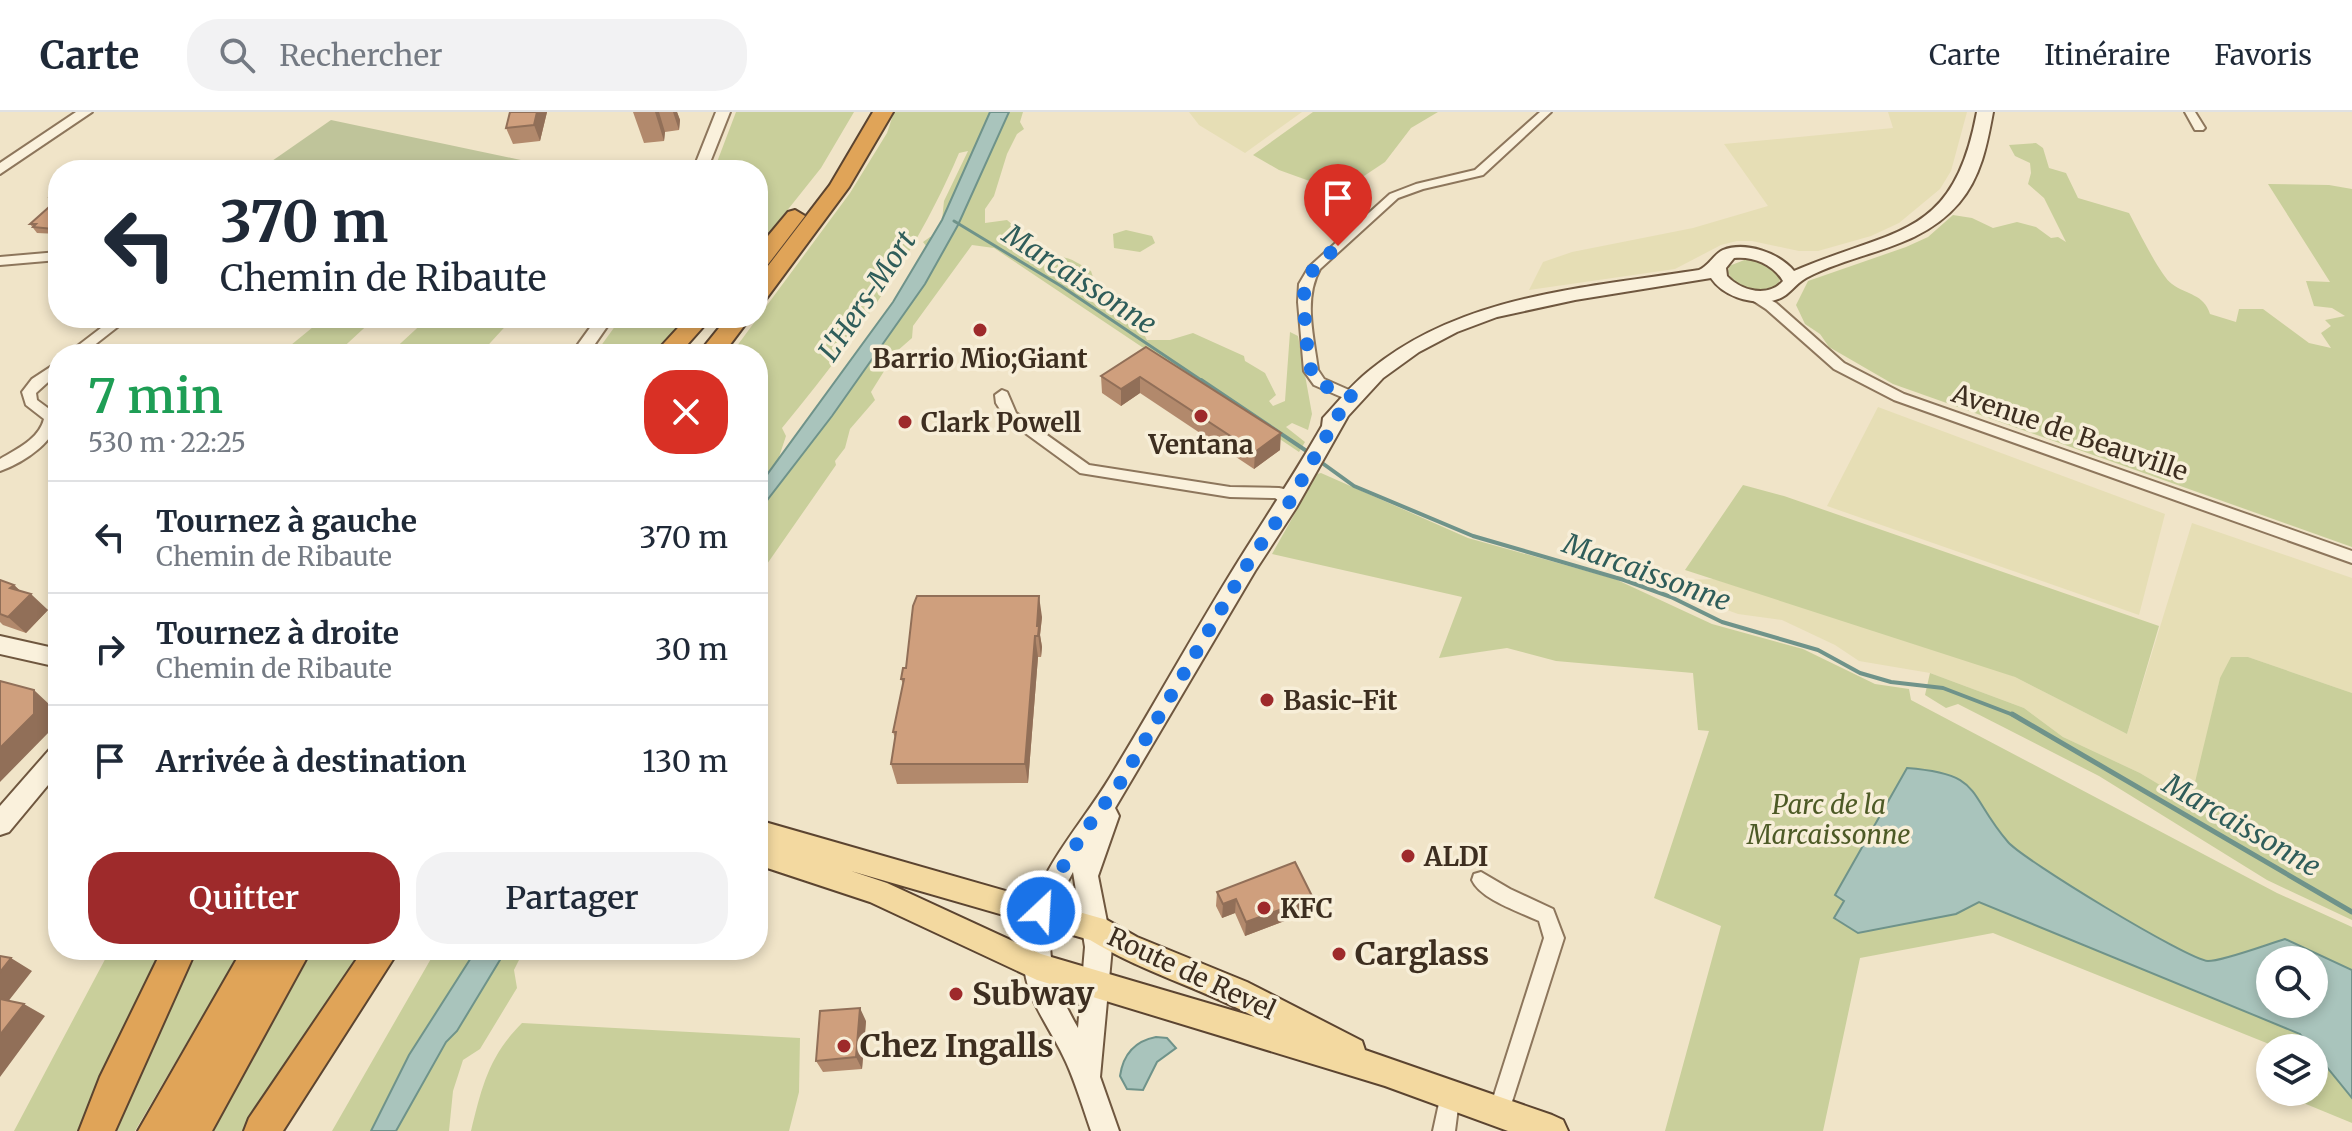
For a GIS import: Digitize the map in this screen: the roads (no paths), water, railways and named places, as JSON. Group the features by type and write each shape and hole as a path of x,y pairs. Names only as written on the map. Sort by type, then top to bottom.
{"highway":[{"path":"768,249 829,170 863,112"},
{"path":"768,281 839,187 883,112"},
{"path":"768,287 785,260"},
{"path":"675,344 691,328"},
{"path":"692,344 705,328"},
{"path":"718,344 731,328"},
{"path":"97,1131 174,960"},
{"path":"156,1131 254,960"},
{"path":"192,1131 288,960"},
{"path":"262,1131 375,960"}],"main road":[{"path":"1602,290 1711,284 1771,296 1832,263 1895,242 1929,221 1951,202 1974,164 1985,112"},
{"path":"1105,1131 1089,1083 1037,966 1041,911 1057,877 1094,817 1119,785 1283,501 1340,412 1376,374 1406,353 1467,321 1532,300 1704,275 1717,268 1723,258 1739,253 1795,265 1832,263"},
{"path":"1777,262 1787,271 1787,286"},
{"path":"1717,268 1719,276 1731,287"},
{"path":"0,645 48,658"},
{"path":"33,654 48,662"},
{"path":"0,824 48,768"},
{"path":"1089,1083 1089,1045 1097,983 1097,929 1088,901 1086,869 1119,785"},
{"name":"Route de Revel","path":"768,835 1097,929 1127,947 1237,992 1385,1071"},
{"name":"Route de Revel","path":"768,856 877,892 1037,966 1385,1071 1552,1131"}],"street":[{"path":"0,167 78,112"},
{"path":"0,167 85,112"},
{"path":"704,160 723,112"},
{"path":"1353,397 1319,382 1311,371 1304,302 1305,284 1315,267 1394,196 1420,186 1479,173 1546,112"},
{"path":"2190,112 2199,128"},
{"path":"0,261 48,257"},
{"path":"1787,286 1789,321"},
{"name":"Avenue de Beauville","path":"1754,295 1789,321 1839,366 1899,397 2352,557"},
{"path":"88,344 109,328"},
{"path":"48,374 29,392 31,402 48,415"},
{"path":"1002,395 1011,416 1085,469 1255,494 1283,501"},
{"path":"0,466 37,441 48,428"},
{"path":"1481,880 1503,895 1546,915 1554,938 1499,1111"},
{"path":"1444,1131 1450,1092"}],"water":[{"path":"990,112 1009,112 958,225 925,284 832,416 768,499 768,473 893,302 942,220"},
{"path":"1907,768 1949,775 1971,789 2008,842 2042,868 2106,908 2170,944 2208,961 2256,948 2256,1016 1979,902 1956,914 1858,933 1834,918 1844,901 1835,895"},
{"path":"2285,939 2300,946 2263,946"},
{"path":"2328,959 2352,970 2352,1098 2328,1068 2328,1034 2300,1034 2261,1018 2328,1018"},
{"path":"470,960 500,960 457,1031 446,1042 396,1131 371,1131 409,1055"},
{"path":"1156,1037 1167,1038 1176,1048 1157,1062 1143,1090 1127,1089 1120,1076 1127,1055 1142,1042"}],"waterway":[{"name":"Marcaissonne","path":"954,221 1061,286 1204,382"},
{"name":"Marcaissonne","path":"1201,380 1311,454"},
{"name":"Marcaissonne","path":"1318,460 1354,486 1473,536 1624,580 1671,597 1722,622 1818,650 1860,673 1891,682 1943,688 2014,715"},
{"name":"Marcaissonne","path":"2014,715 2352,912"}],"place":[{"name":"Barrio Mio;Giant","path":"980,330"},
{"name":"Ventana","path":"1201,416"},
{"name":"Clark Powell","path":"905,422"},
{"name":"Basic-Fit","path":"1267,700"},
{"name":"ALDI","path":"1408,856"},
{"name":"KFC","path":"1264,908"},
{"name":"Carglass","path":"1339,954"},
{"name":"Subway","path":"956,994"},
{"name":"Chez Ingalls","path":"844,1046"}],"water label":[{"name":"L'Hers-Mort","path":"867,296"}],"park label":[{"name":"Parc de la Marcaissonne","path":"1829,819"}]}
